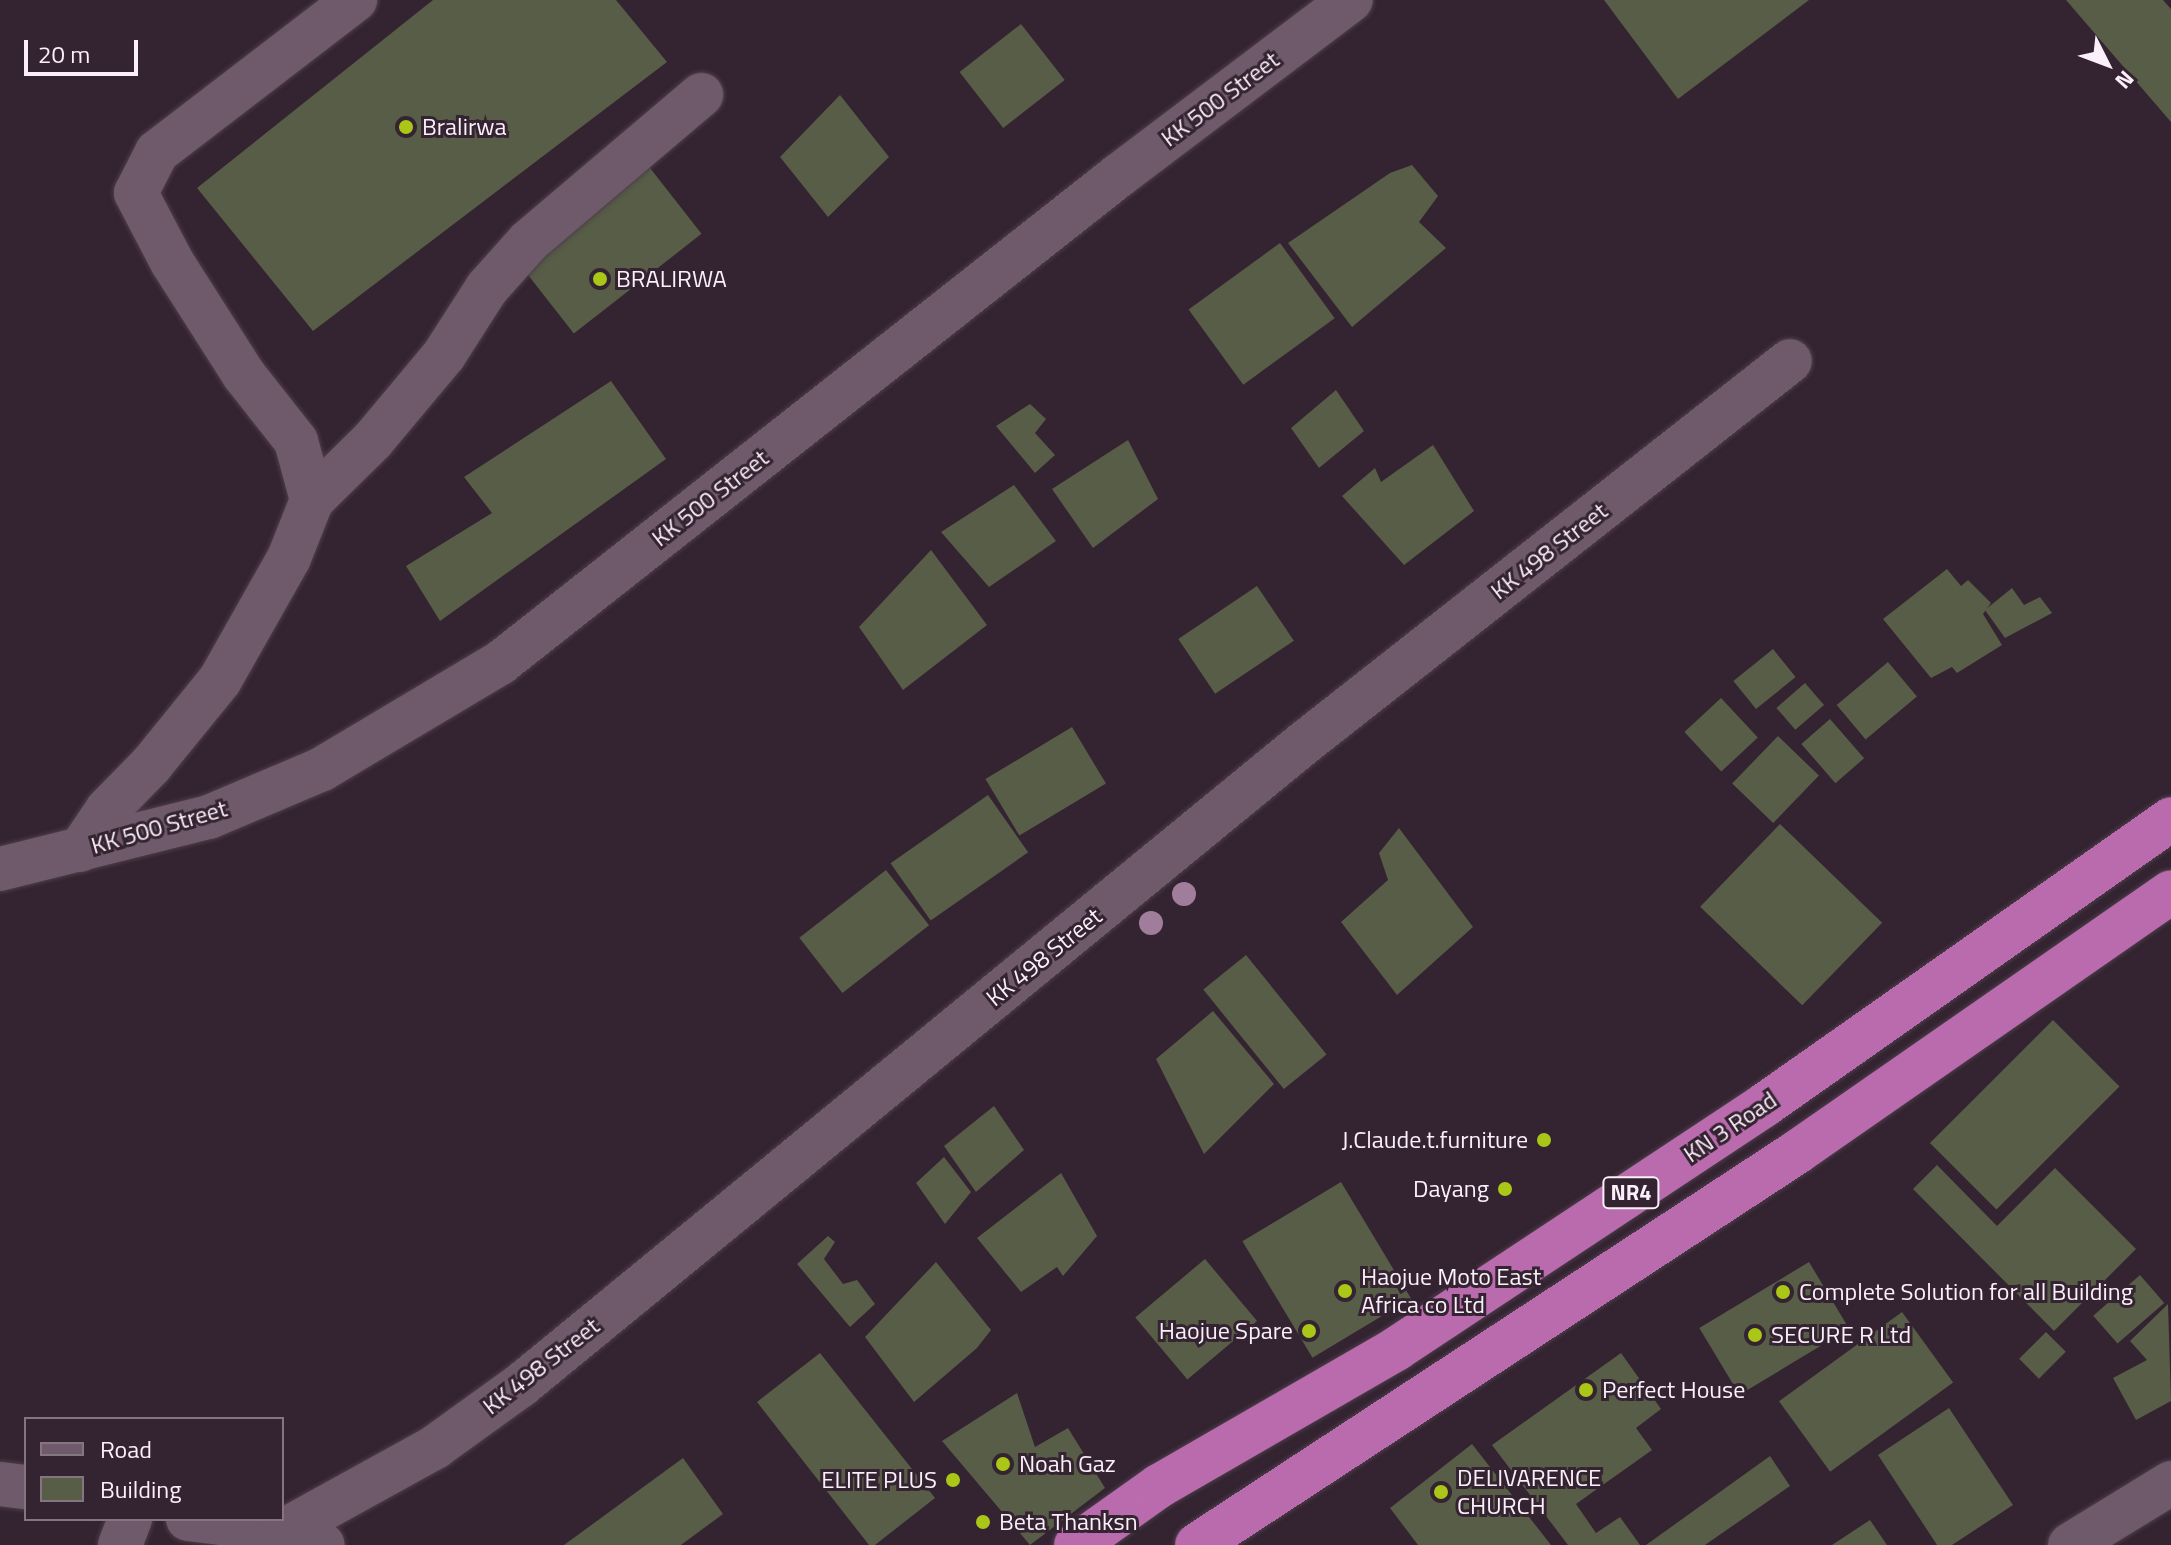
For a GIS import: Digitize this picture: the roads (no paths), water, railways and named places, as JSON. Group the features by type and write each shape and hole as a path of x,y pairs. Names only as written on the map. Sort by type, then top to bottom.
{"highway":[{"name":"KN 3 Road","path":"1076,1545 1159,1486 1396,1349 1736,1123 2171,819"},
{"name":"NR4","path":"1197,1545 1797,1152 2171,892"}],"street":[{"path":"312,500 296,441 244,375 172,262 136,193 157,152 355,0"},
{"name":"KK 500 Street","path":"0,869 209,817 322,769 500,663 1118,176 1351,0"},
{"path":"80,850 107,810 151,765 220,680 289,558 312,500 403,404 444,355 487,288 529,241 701,95"},
{"name":"KK 498 Street","path":"283,1531 435,1447 521,1385 1304,743 1790,361"},
{"path":"2070,1545 2171,1483"},
{"path":"0,1484 24,1487"},
{"path":"120,1545 129,1521"},
{"path":"204,1521 283,1531 323,1545"}],"place":[{"name":"Bralirwa","path":"406,127"},
{"name":"BRALIRWA","path":"600,279"},
{"name":"J.Claude.t.furniture","path":"1544,1140"},
{"name":"Dayang","path":"1505,1189"},
{"name":"Haojue Moto East Africa co Ltd","path":"1345,1291"},
{"name":"Complete Solution for all Building","path":"1783,1292"},
{"name":"Haojue Spare","path":"1309,1331"},
{"name":"SECURE R Ltd","path":"1755,1335"},
{"name":"Perfect House","path":"1586,1390"},
{"name":"Noah Gaz","path":"1003,1464"},
{"name":"ELITE PLUS","path":"953,1480"},
{"name":"DELIVARENCE CHURCH","path":"1441,1492"},
{"name":"Beta Thanksn","path":"983,1522"}]}
